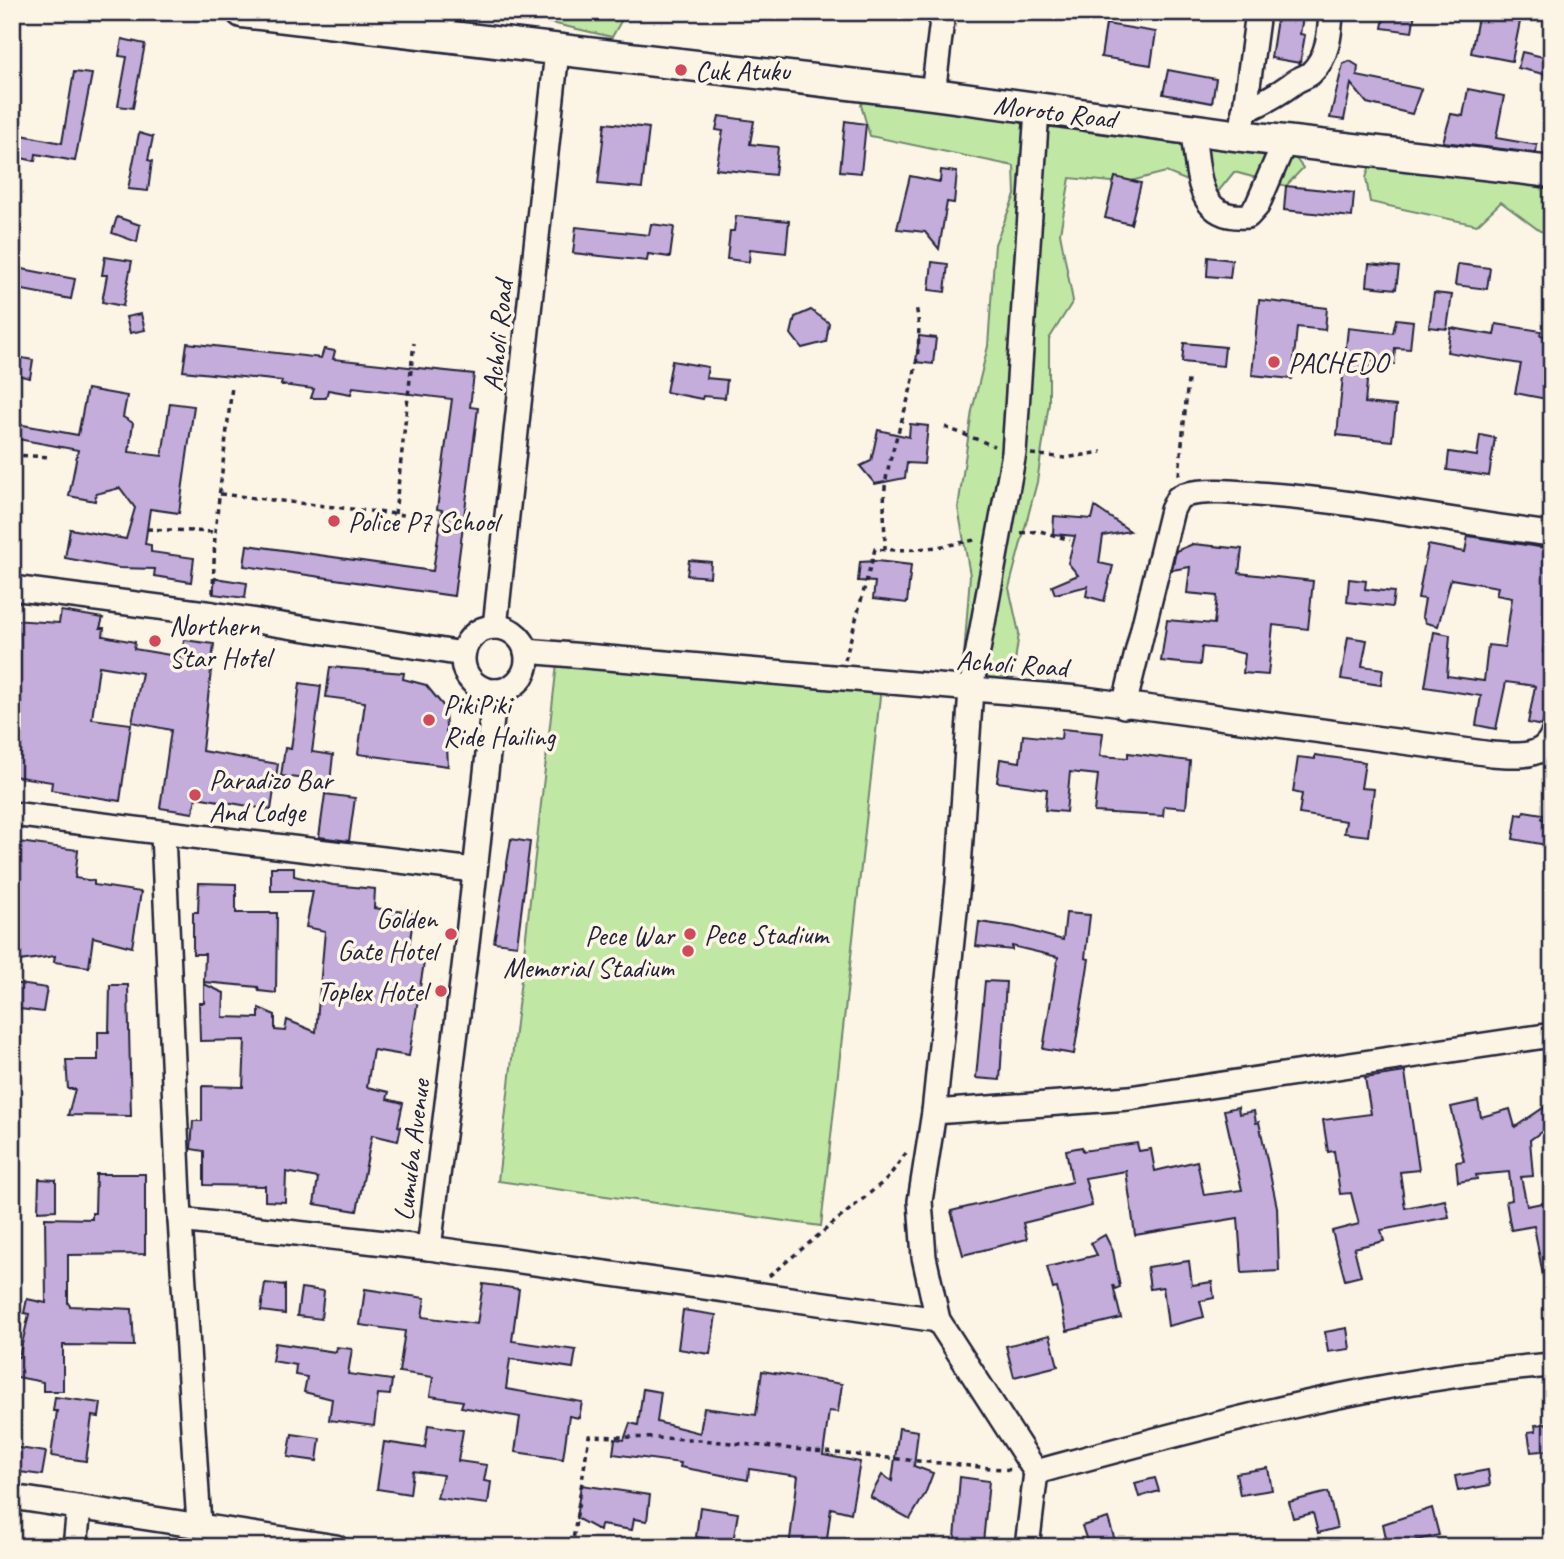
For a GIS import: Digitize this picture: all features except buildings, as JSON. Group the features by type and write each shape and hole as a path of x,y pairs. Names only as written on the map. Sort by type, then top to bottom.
{"main road":[{"name":"Moroto Road","path":"242,12 933,94 1037,110 1192,128 1243,124 1285,141 1552,172"}],"street":[{"path":"933,94 943,12"},
{"path":"1243,124 1258,12"},
{"path":"1243,124 1293,82 1309,75 1323,59 1331,12"},
{"name":"Acholi Road","path":"495,627 557,51"},
{"path":"1027,1547 1037,1472 938,1320 924,1258 920,1201 934,1112 958,883 971,689 1014,453 1037,110"},
{"path":"1192,128 1205,202 1215,211 1233,218 1248,216 1257,206 1285,141"},
{"path":"1125,706 1172,510 1178,498 1191,493 1237,493 1342,500 1474,525 1552,534"},
{"path":"12,588 212,614 463,654"},
{"path":"495,627 518,636 526,651 523,675 511,687 495,691 478,686 471,680 463,663 463,654 474,634 495,627"},
{"name":"Acholi Road","path":"526,651 576,653 841,679 1078,698 1492,754 1524,755 1539,751 1552,736"},
{"path":"12,814 474,870 495,691"},
{"path":"163,834 180,1220 199,1525"},
{"name":"Lumuba Avenue","path":"180,1220 429,1248 474,870"},
{"path":"934,1112 1129,1098 1552,1035"},
{"path":"429,1248 938,1320"},
{"path":"1037,1472 1262,1411 1473,1371 1552,1365"},
{"path":"12,1497 336,1547"},
{"path":"75,1547 79,1508"}],"path":[{"path":"885,550 887,475 914,369 921,328 916,306"},
{"path":"395,514 414,344"},
{"path":"1178,498 1180,447 1188,380"},
{"path":"212,614 215,532 232,386"},
{"path":"12,455 51,457"},
{"path":"220,494 439,519"},
{"path":"147,529 215,532"},
{"path":"841,679 875,549 929,550 999,535 1040,531 1070,540"},
{"path":"749,1293 887,1179 911,1146"},
{"path":"572,1547 589,1436 690,1439 1037,1472"}],"green space":[{"path":"549,12 625,14 612,37 547,22"},
{"path":"870,84 1005,109 1046,130 1063,119 1290,151 1303,168 1286,186 1234,172 1217,193 1166,172 1123,183 1070,178 1060,233 1073,301 1049,339 1049,403 1037,482 1009,588 1019,633 1011,690 962,683 970,575 958,508 972,411 988,346 995,244 1015,195 1014,166 870,136 861,105"},
{"path":"1374,153 1552,179 1552,232 1540,231 1501,202 1477,225 1370,202 1366,178"},
{"name":"Pece Stadium","path":"559,646 881,687 821,1226 498,1181"}],"place":[{"name":"Cuk Atuku","path":"681,70"},
{"name":"PACHEDO","path":"1274,362"},
{"name":"Police P7 School","path":"334,521"},
{"name":"Northern Star Hotel","path":"155,641"},
{"name":"PikiPiki Ride Hailing","path":"429,720"},
{"name":"Paradizo Bar And Lodge","path":"195,795"},
{"name":"Golden Gate Hotel","path":"451,934"},
{"name":"Pece Stadium","path":"690,934"},
{"name":"Pece War Memorial Stadium","path":"688,951"},
{"name":"Toplex Hotel","path":"441,991"}]}
